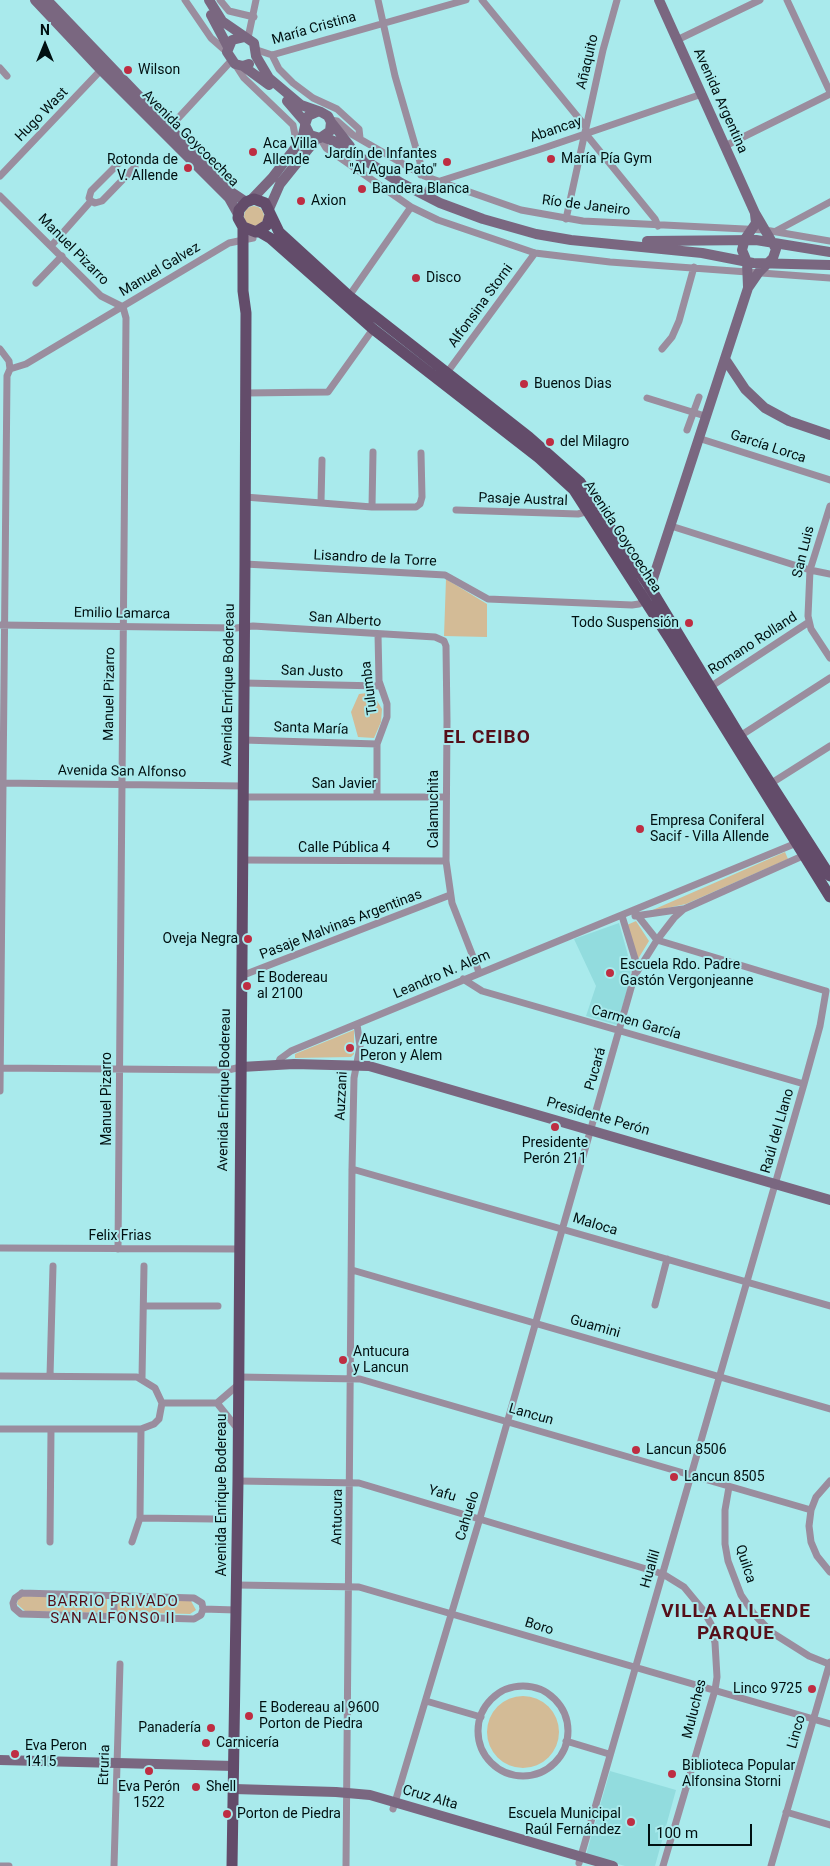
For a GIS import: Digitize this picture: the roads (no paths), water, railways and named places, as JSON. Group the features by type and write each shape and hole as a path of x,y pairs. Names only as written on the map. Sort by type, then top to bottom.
{"main road":[{"name":"Avenida Goycoechea","path":"35,0 229,198 238,214"},
{"name":"Avenida Goycoechea","path":"47,0 231,192 248,201"},
{"path":"203,0 233,58 265,81 295,109 305,124 307,132 332,140 424,196 483,219 536,234 571,240 702,253 755,268 830,264"},
{"path":"210,0 222,21 254,43 270,78 301,105 318,106 343,138 363,159"},
{"name":"Avenida Argentina","path":"659,0 755,213 764,230 775,236"},
{"path":"233,58 236,38 246,37"},
{"path":"233,58 251,63 257,53"},
{"path":"248,201 261,201 257,226 238,214 240,207 272,178 297,145 304,134 308,116 318,106"},
{"path":"320,137 330,131 331,121"},
{"name":"Avenida Enrique Bodereau","path":"232,1866 238,1481 246,313 250,294 250,249 257,226 280,184 320,137"},
{"path":"755,213 756,223 745,239 742,250 755,268"},
{"name":"Avenida Goycoechea","path":"257,226 279,232 349,296 570,471 588,492 651,589 770,784 796,843"},
{"name":"Avenida Goycoechea","path":"257,226 373,329 555,470 574,490 645,600 796,843 809,853 830,876"},
{"path":"571,240 668,242 775,236 830,252"},
{"path":"645,600 651,589 705,416 755,268 776,253 775,236"},
{"path":"725,359 745,389 765,408 789,421 830,434"},
{"name":"Avenida Goycoechea","path":"809,853 830,897"},
{"name":"Presidente Perón","path":"241,1067 278,1064 356,1064 375,1067 830,1200"},
{"path":"0,1760 234,1766"},
{"name":"Cruz Alta","path":"234,1793 347,1796 394,1806 586,1862 613,1866"}],"street":[{"path":"185,0 211,38 233,58 244,78 293,125 297,145"},
{"path":"220,0 229,11 254,17"},
{"path":"246,37 254,17 256,0"},
{"path":"378,0 420,162 421,175"},
{"name":"María Cristina","path":"257,53 272,55 466,0"},
{"path":"482,0 655,219 658,226"},
{"name":"Añaquito","path":"566,219 603,50 617,0"},
{"path":"677,40 760,0"},
{"path":"725,146 830,93 787,0"},
{"path":"272,55 279,69 293,83 318,106 329,104 337,109 359,129 360,138"},
{"path":"170,127 233,58"},
{"path":"0,68 7,76"},
{"name":"Hugo Wast","path":"0,176 102,70"},
{"name":"Abancay","path":"424,196 431,185 437,182 585,130 702,94"},
{"name":"Río de Janeiro","path":"331,121 337,121 352,135 421,175 505,205 566,219 658,226 764,230"},
{"path":"320,137 326,148 411,207 438,220 535,253 610,262 694,267 755,268 830,278"},
{"path":"125,157 134,163 135,167 102,201 95,203 91,201 89,198 91,190 125,157"},
{"name":"Manuel Pizarro","path":"0,196 101,296 123,307 126,318 118,1249"},
{"path":"51,246 91,201"},
{"path":"775,236 830,202"},
{"path":"349,296 411,207"},
{"name":"Manuel Galvez","path":"229,243 257,226"},
{"name":"Manuel Galvez","path":"10,369 26,364 257,226"},
{"path":"775,236 830,241"},
{"name":"Alfonsina Storni","path":"446,374 535,253"},
{"path":"36,283 62,256"},
{"path":"662,350 672,337 679,321 694,267"},
{"path":"245,393 328,392 373,329"},
{"path":"0,349 9,361 10,369 6,382 2,626 0,1091"},
{"path":"687,430 699,397"},
{"path":"647,398 705,416"},
{"name":"García Lorca","path":"698,438 830,480"},
{"path":"372,507 373,452"},
{"path":"245,498 372,507 416,507 420,504 421,452"},
{"path":"321,502 322,460"},
{"name":"San Luis","path":"808,622 810,570 830,506"},
{"name":"Pasaje Austral","path":"456,510 578,514 589,511"},
{"path":"671,526 810,570 830,574"},
{"name":"Lisandro de la Torre","path":"245,564 445,575 488,599 632,604 639,604 645,600"},
{"path":"808,622 830,658"},
{"name":"Romano Rolland","path":"710,687 808,622"},
{"name":"Emilio Lamarca","path":"2,626 244,627"},
{"name":"San Alberto","path":"244,627 435,637 444,640"},
{"name":"Tulumba","path":"377,796 377,744 387,717 387,704 380,686 378,634"},
{"name":"Calamuchita","path":"444,640 446,646 447,721 446,861 450,895 479,972"},
{"path":"740,736 830,678"},
{"name":"San Justo","path":"244,683 380,686"},
{"name":"Santa María","path":"244,740 377,744"},
{"path":"770,784 830,746"},
{"name":"Avenida San Alfonso","path":"1,783 121,785 243,791"},
{"name":"San Javier","path":"243,791 445,797"},
{"path":"792,860 796,843"},
{"name":"Leandro N. Alem","path":"636,914 796,843"},
{"name":"Leandro N. Alem","path":"636,974 657,940 674,918 684,909 809,853"},
{"name":"Calle Pública 4","path":"242,860 446,861"},
{"name":"Pasaje Malvinas Argentinas","path":"241,976 450,895"},
{"name":"Leandro N. Alem","path":"278,1064 280,1059 291,1051 479,972 622,916 684,909"},
{"path":"636,914 657,940 828,989"},
{"name":"Pucará","path":"563,1228 636,974 636,962 622,916"},
{"name":"Carmen García","path":"463,979 482,991 804,1084"},
{"name":"Raúl del Llano","path":"746,1281 804,1084 828,989"},
{"name":"Auzzani","path":"352,1169 354,1078 360,1047 357,1024"},
{"path":"0,1068 228,1070 241,1067"},
{"name":"Maloca","path":"352,1169 830,1306"},
{"name":"Antucura","path":"346,1866 351,1483 352,1169"},
{"name":"Cahuelo","path":"394,1806 480,1518 563,1228"},
{"name":"Felix Frias","path":"0,1248 240,1249"},
{"path":"655,1304 667,1260"},
{"path":"50,1376 53,1266"},
{"path":"142,1378 144,1266"},
{"name":"Guamini","path":"352,1270 830,1410"},
{"name":"Huallil","path":"586,1862 609,1754 663,1574 746,1281"},
{"path":"144,1306 218,1306"},
{"path":"0,1376 142,1378 155,1388 162,1403 159,1419 154,1424 140,1429 0,1430"},
{"name":"Lancun","path":"238,1381 350,1378 508,1421 811,1510"},
{"path":"162,1403 217,1403 238,1381"},
{"path":"217,1403 238,1428"},
{"path":"50,1542 52,1429"},
{"path":"132,1542 140,1518 140,1429"},
{"name":"Yafu","path":"238,1481 359,1483 663,1574"},
{"path":"830,1481 816,1497 811,1510 809,1526 811,1542 817,1556 830,1572"},
{"name":"Quilca","path":"729,1487 724,1510 725,1544 728,1560 741,1595 754,1614 771,1632 800,1652 830,1663"},
{"path":"140,1518 214,1519"},
{"name":"Muluches","path":"663,1574 674,1579 688,1591 703,1610 711,1624 717,1661 715,1690 663,1866"},
{"name":"Boro","path":"237,1585 350,1586 451,1613 830,1724"},
{"path":"22,1592 194,1598 202,1603 203,1609 201,1615 194,1619 21,1614 14,1608 13,1603 14,1598 22,1592"},
{"path":"114,1595 114,1616"},
{"path":"203,1609 236,1610"},
{"name":"Linco","path":"771,1866 830,1663"},
{"name":"Etruria","path":"114,1866 120,1664"},
{"path":"519,1687 533,1688 546,1693 561,1708 566,1721 566,1742 560,1756 543,1771 528,1775 513,1775 499,1769 483,1752 478,1737 480,1717 488,1703 499,1694 519,1687"},
{"path":"426,1701 480,1717"},
{"path":"566,1742 609,1754"},
{"path":"786,1812 830,1825"},
{"path":"0,1866 9,1866"}],"place":[{"name":"Wilson","path":"128,70"},
{"name":"Aca Villa Allende","path":"253,152"},
{"name":"María Pía Gym","path":"551,159"},
{"name":"Jardín de Infantes \"Al Agua Pato\"","path":"447,162"},
{"name":"Rotonda de V. Allende","path":"188,168"},
{"name":"Bandera Blanca","path":"362,189"},
{"name":"Axion","path":"301,201"},
{"name":"Disco","path":"416,278"},
{"name":"Buenos Dias","path":"524,384"},
{"name":"del Milagro","path":"550,442"},
{"name":"Todo Suspensión","path":"689,623"},
{"name":"Empresa Coniferal Sacif - Villa Allende","path":"640,829"},
{"name":"Oveja Negra","path":"248,939"},
{"name":"Escuela Rdo. Padre Gastón Vergonjeanne","path":"610,973"},
{"name":"E Bodereau al 2100","path":"247,986"},
{"name":"Auzari, entre Peron y Alem","path":"350,1048"},
{"name":"Presidente Perón 211","path":"555,1127"},
{"name":"Antucura y Lancun","path":"343,1360"},
{"name":"Lancun 8506","path":"636,1450"},
{"name":"Lancun 8505","path":"674,1477"},
{"name":"Linco 9725","path":"812,1689"},
{"name":"E Bodereau al 9600 Porton de Piedra","path":"249,1716"},
{"name":"Panadería","path":"211,1728"},
{"name":"Carnicería","path":"206,1743"},
{"name":"Eva Peron 1415","path":"15,1754"},
{"name":"Eva Perón 1522","path":"149,1771"},
{"name":"Biblioteca Popular Alfonsina Storni","path":"672,1774"},
{"name":"Shell","path":"196,1787"},
{"name":"Porton de Piedra","path":"227,1814"},
{"name":"Escuela Municipal Raúl Fernández","path":"631,1822"}],"district":[{"name":"EL CEIBO","path":"487,738"},
{"name":"BARRIO PRIVADO SAN ALFONSO II","path":"113,1610"},
{"name":"VILLA ALLENDE PARQUE","path":"736,1623"}]}
